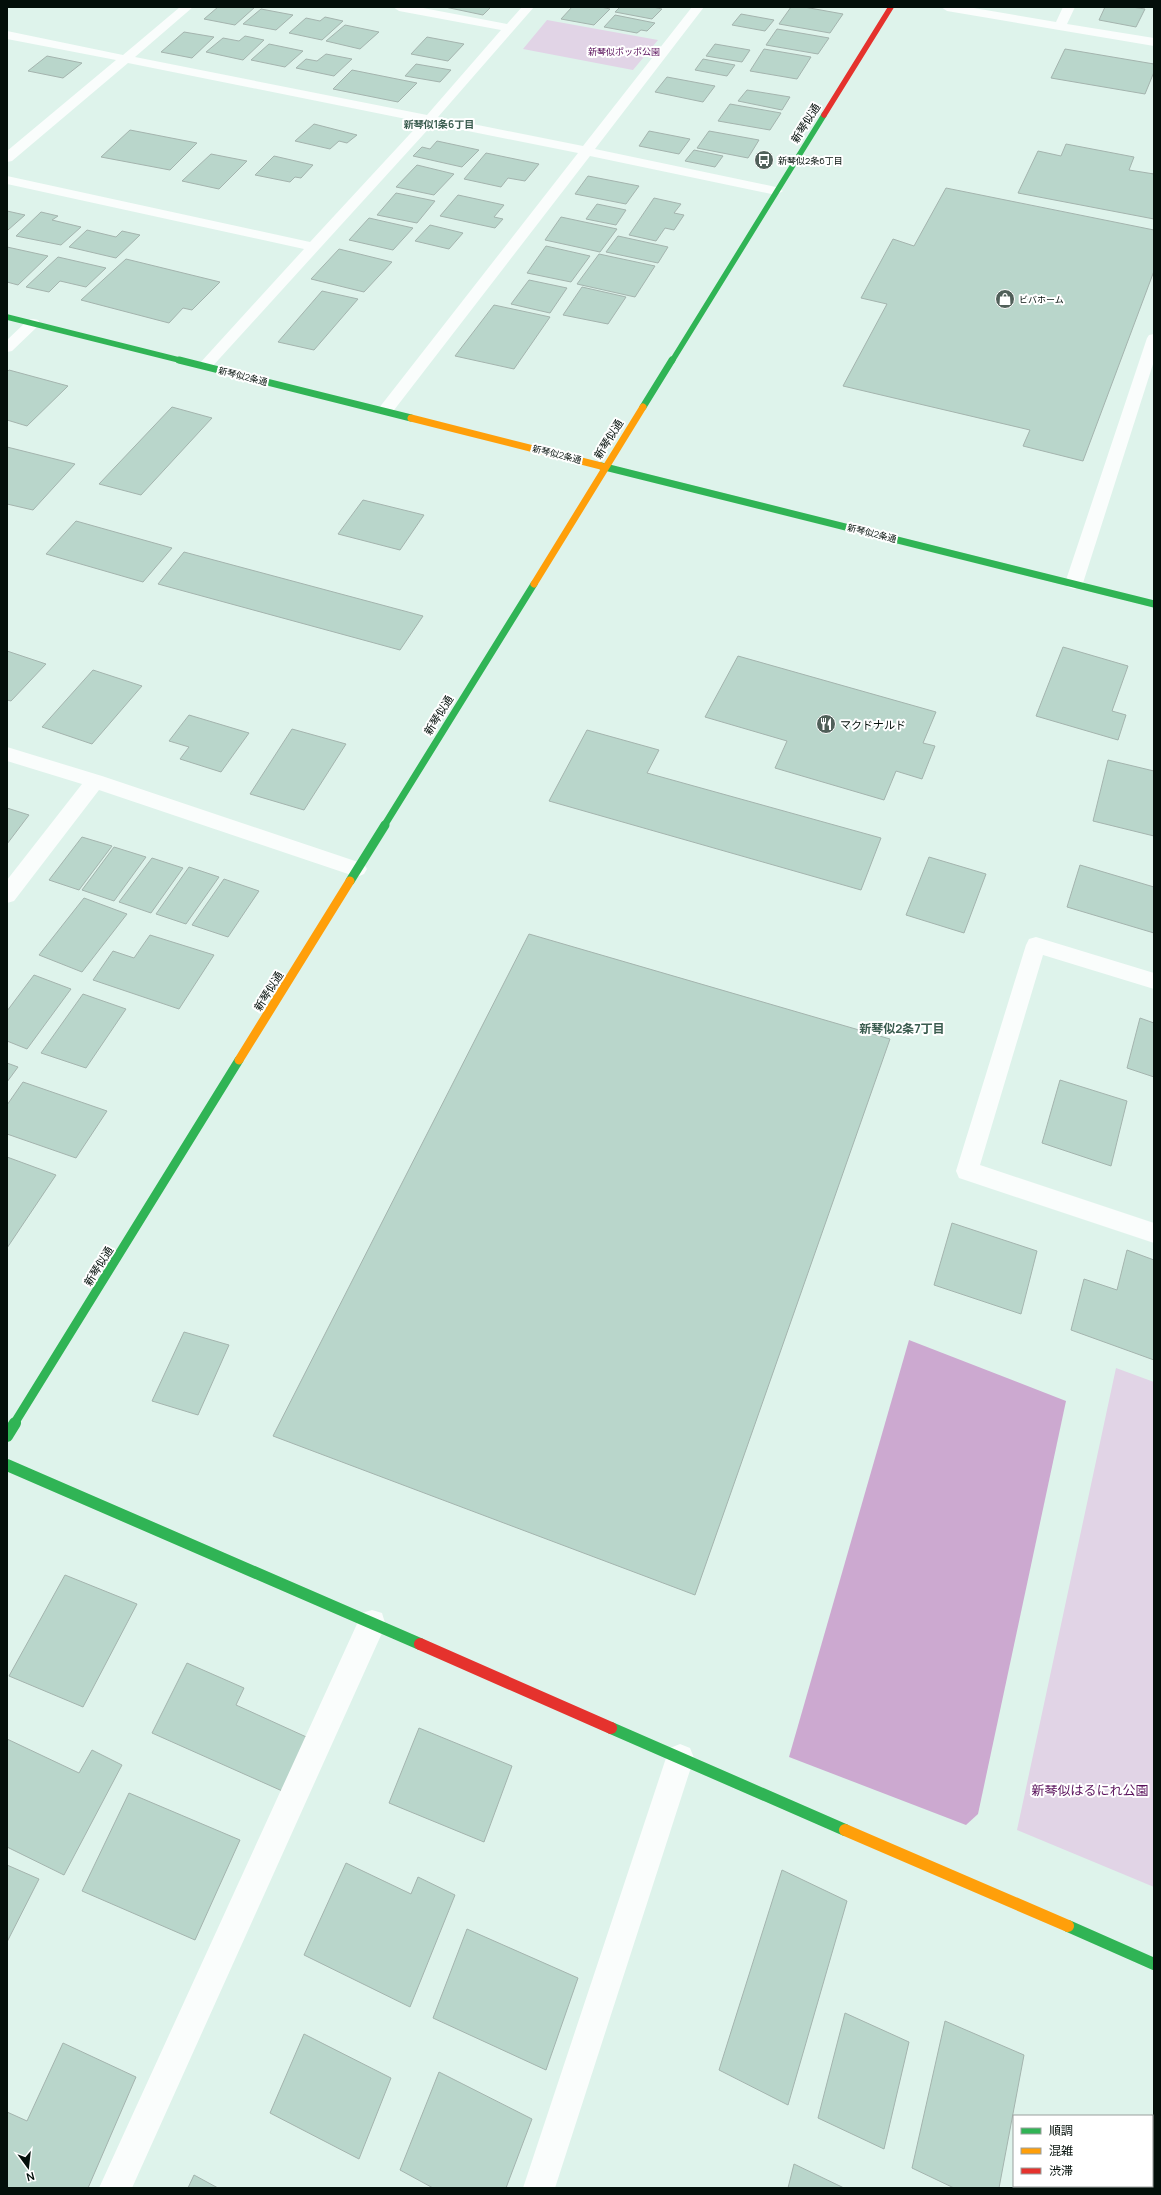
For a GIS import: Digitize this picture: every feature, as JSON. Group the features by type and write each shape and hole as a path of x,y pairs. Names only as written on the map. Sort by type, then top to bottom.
{"street":[{"path":"8,155 126,59 187,7"},
{"path":"399,7 510,28"},
{"path":"205,366 430,119 528,7"},
{"path":"385,411 698,7"},
{"name":"新琴似通","path":"7,1436 891,7"},
{"path":"947,7 1154,42"},
{"path":"1060,26 1069,7"},
{"path":"7,35 430,119 776,191"},
{"path":"7,180 314,247"},
{"name":"新琴似2条通","path":"7,317 1154,604"},
{"path":"7,348 33,323"},
{"path":"1074,583 1154,338"},
{"path":"7,754 95,781 357,869"},
{"path":"7,894 95,781"},
{"path":"1154,981 1036,945 967,1171 1154,1233"},
{"path":"7,1464 1154,1964"},
{"path":"114,2188 372,1624"},
{"path":"539,2188 680,1758"}],"green space":[{"name":"新琴似ポッポ公園","path":"547,20 658,40 633,70 523,49"},
{"name":"新琴似はるにれ公園","path":"1116,1368 1154,1382 1154,1887 1017,1830"}],"shaded area":[{"path":"909,1340 1066,1401 978,1814 966,1825 789,1757"}],"building":[{"path":"218,7 255,7 235,25 204,19"},
{"path":"445,7 491,7 483,15"},
{"path":"572,7 601,7 610,9 594,25 561,19"},
{"path":"620,7 653,7 662,9 652,19 615,12"},
{"path":"791,7 804,7 843,14 830,33 779,24"},
{"path":"1105,7 1132,7 1145,9 1136,27 1099,20"},
{"path":"261,9 293,15 276,30 243,24"},
{"path":"741,14 774,20 765,31 732,25"},
{"path":"615,15 655,23 647,31 641,30 637,33 604,27"},
{"path":"325,17 343,21 322,40 289,33 306,18 320,21"},
{"path":"345,25 379,32 360,49 326,41"},
{"path":"777,29 829,38 818,54 766,45"},
{"path":"184,32 214,37 192,58 161,52"},
{"path":"245,36 264,40 243,60 206,52 223,38 239,41"},
{"path":"427,37 464,44 448,61 411,54"},
{"path":"269,44 303,51 285,67 251,60"},
{"path":"715,44 750,50 742,62 706,56"},
{"path":"764,49 811,57 797,79 750,71"},
{"path":"1065,49 1154,64 1154,72 1145,94 1051,78"},
{"path":"326,54 352,59 334,76 296,68 306,59 317,61"},
{"path":"47,56 82,63 63,78 28,71"},
{"path":"703,59 735,65 727,76 695,70"},
{"path":"416,64 451,70 440,82 405,76"},
{"path":"352,70 417,83 398,102 333,89"},
{"path":"667,77 715,86 703,102 655,92"},
{"path":"747,90 790,97 782,110 738,101"},
{"path":"730,104 781,113 770,130 718,121"},
{"path":"314,124 357,135 347,143 339,141 330,149 295,141"},
{"path":"130,130 197,143 170,170 101,157"},
{"path":"649,131 690,139 679,154 639,146"},
{"path":"709,131 759,140 748,158 697,148"},
{"path":"437,141 479,150 462,167 413,156 422,147 430,149"},
{"path":"1066,144 1134,157 1129,170 1154,174 1154,219 1018,193 1038,151 1061,156"},
{"path":"694,150 723,156 715,167 685,161"},
{"path":"486,153 539,164 525,181 508,178 501,187 464,179"},
{"path":"211,154 247,161 219,189 182,181"},
{"path":"274,156 313,165 301,178 295,177 290,182 255,175"},
{"path":"417,165 454,174 434,195 396,187"},
{"path":"588,176 639,186 626,204 575,194"},
{"path":"946,188 1154,230 1154,271 1083,461 1023,446 1030,430 843,386 887,304 861,298 893,239 914,246"},
{"path":"396,193 435,201 417,223 377,215"},
{"path":"458,195 504,205 494,217 503,219 495,228 440,216"},
{"path":"654,198 681,204 674,213 684,215 674,230 665,228 656,241 629,235"},
{"path":"597,204 626,210 616,225 586,219"},
{"path":"7,211 25,215 8,230 7,230"},
{"path":"41,212 58,216 52,220 81,227 61,245 16,236"},
{"path":"561,217 617,229 600,252 545,240"},
{"path":"369,218 413,228 393,250 349,240"},
{"path":"430,225 463,233 449,249 415,241"},
{"path":"87,230 116,237 122,231 140,235 116,258 69,247"},
{"path":"618,236 668,247 658,263 606,252"},
{"path":"546,246 590,256 571,282 527,273"},
{"path":"7,247 48,256 18,285 7,282"},
{"path":"339,249 392,262 364,292 311,279"},
{"path":"599,254 655,266 635,297 577,284"},
{"path":"58,257 106,268 86,287 60,281 49,292 26,287"},
{"path":"126,259 220,282 192,310 183,308 169,323 81,300"},
{"path":"529,280 567,288 550,313 511,304"},
{"path":"582,287 626,297 608,324 563,315"},
{"path":"322,291 358,299 314,350 278,342"},
{"path":"494,305 550,317 514,369 455,356"},
{"path":"9,370 68,386 27,426 7,420 7,372"},
{"path":"172,407 212,418 141,495 99,484"},
{"path":"7,447 75,464 33,510 7,504"},
{"path":"363,500 424,515 400,550 338,534"},
{"path":"76,521 172,548 143,582 46,554"},
{"path":"184,552 423,616 400,650 158,584"},
{"path":"1063,647 1128,666 1112,711 1126,715 1118,740 1036,716"},
{"path":"7,651 46,664 11,701 7,700"},
{"path":"738,656 936,712 923,743 935,746 922,779 896,771 884,800 775,768 787,741 705,717"},
{"path":"93,670 142,686 92,744 42,727"},
{"path":"189,715 249,733 221,772 180,759 189,747 169,741"},
{"path":"292,729 346,744 304,810 250,794"},
{"path":"587,730 659,750 647,773 881,838 861,890 549,801"},
{"path":"1108,760 1154,771 1154,836 1093,821"},
{"path":"7,808 29,815 7,844"},
{"path":"82,837 112,846 79,890 49,880"},
{"path":"114,847 146,857 114,901 82,890"},
{"path":"929,857 986,874 964,933 906,915"},
{"path":"152,858 183,868 151,913 119,902"},
{"path":"1080,865 1154,887 1154,933 1067,907"},
{"path":"189,867 219,877 186,924 156,914"},
{"path":"224,879 259,891 228,937 192,925"},
{"path":"84,898 127,914 82,972 39,955"},
{"path":"529,934 890,1039 695,1595 273,1436"},
{"path":"150,935 214,955 179,1009 93,980 113,951 134,958"},
{"path":"34,975 71,989 27,1049 7,1041 7,1011"},
{"path":"83,994 126,1009 86,1068 41,1053"},
{"path":"1140,1018 1154,1023 1154,1077 1127,1068"},
{"path":"7,1063 18,1067 7,1082"},
{"path":"1060,1080 1127,1101 1111,1166 1042,1143"},
{"path":"23,1082 107,1111 76,1158 7,1134 7,1105"},
{"path":"7,1157 56,1175 7,1248"},
{"path":"952,1223 1037,1251 1021,1314 934,1285"},
{"path":"1127,1250 1154,1260 1154,1360 1071,1330 1084,1279 1117,1290"},
{"path":"184,1332 229,1345 198,1415 152,1401"},
{"path":"65,1575 137,1604 83,1707 9,1676"},
{"path":"187,1663 244,1688 236,1705 313,1740 289,1794 152,1733"},
{"path":"419,1728 512,1766 484,1842 389,1803"},
{"path":"7,1739 79,1773 92,1750 122,1765 64,1875 7,1847"},
{"path":"129,1793 240,1840 195,1940 82,1891"},
{"path":"346,1863 411,1894 418,1877 455,1895 410,2007 304,1955"},
{"path":"7,1865 39,1879 7,1942"},
{"path":"782,1870 847,1901 788,2105 719,2070"},
{"path":"467,1929 578,1978 546,2070 433,2018"},
{"path":"845,2013 909,2042 884,2149 818,2118"},
{"path":"945,2021 1024,2055 999,2188 954,2188 912,2168"},
{"path":"304,2034 391,2078 359,2159 270,2113"},
{"path":"63,2043 136,2077 88,2188 7,2188 7,2112 27,2121"},
{"path":"439,2072 532,2119 506,2188 433,2188 400,2170"},
{"path":"1154,2156 1154,2188 1063,2188 1153,2187"},
{"path":"794,2164 844,2188 788,2188"},
{"path":"194,2175 218,2188 188,2188"}],"traffic: fast":[{"path":"643,407 824,115"},
{"path":"7,317 411,418"},
{"path":"601,466 1154,604"},
{"path":"350,881 534,584"},
{"path":"7,1436 239,1060"},
{"path":"7,1465 420,1644"},
{"path":"611,1728 845,1830"},
{"path":"1068,1926 1154,1964"}],"traffic: slow":[{"path":"534,584 643,407"},
{"path":"411,418 601,466"},
{"path":"239,1060 350,881"},
{"path":"845,1830 1068,1926"}],"traffic: jam":[{"path":"824,115 891,7"},
{"path":"420,1644 611,1728"}],"place":[{"name":"新琴似2条6丁目","path":"764,160"},
{"name":"ビバホーム","path":"1005,299"},
{"name":"マクドナルド","path":"826,724"}],"district":[{"name":"新琴似1条6丁目","path":"439,124"},
{"name":"新琴似2条7丁目","path":"902,1028"}]}
